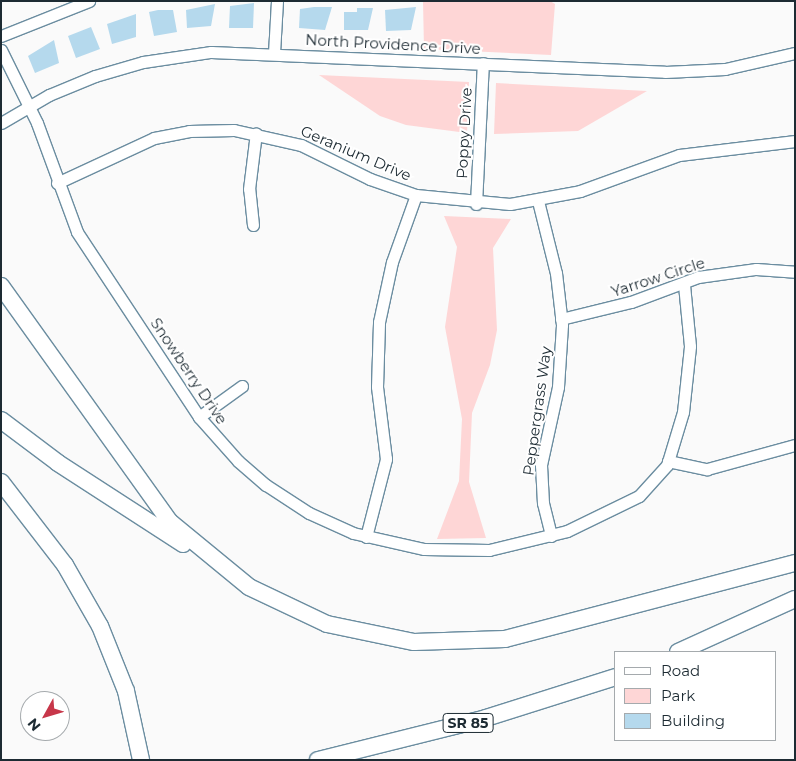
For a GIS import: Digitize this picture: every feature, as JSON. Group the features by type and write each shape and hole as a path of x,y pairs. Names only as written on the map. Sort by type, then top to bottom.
{"highway":[{"path":"1,286 154,503 188,540 231,575"},
{"path":"1,420 83,480 231,575 287,608 348,631 414,642 458,644 528,635 795,563"},
{"path":"1,482 65,565 100,626 126,691 140,760"},
{"path":"680,651 795,599"},
{"name":"SR 85","path":"318,760 486,718 614,677"}],"street":[{"path":"1,36 89,1"},
{"path":"274,53 277,1"},
{"name":"Snowberry Drive","path":"1,50 30,105 80,237 200,417 238,461 272,490 326,522 366,537 424,549 467,551 551,536 630,502 655,482 668,461 679,429 689,370 684,285"},
{"name":"North Providence Drive","path":"1,123 30,105 95,76 142,62 211,52 274,53 681,72 747,65 795,53"},
{"name":"Poppy Drive","path":"476,204 483,63"},
{"name":"Geranium Drive","path":"58,183 154,138 206,129 256,133 301,145 370,179 416,195 476,204 538,200 587,189 678,156 795,141"},
{"path":"253,225 249,189 256,133"},
{"path":"366,537 386,458 377,387 379,322 392,262 416,195"},
{"name":"Peppergrass Way","path":"538,200 561,319 558,386 541,465 543,503 551,536"},
{"name":"Yarrow Circle","path":"561,319 684,285 698,277 744,270 795,272"},
{"path":"200,417 242,386"},
{"path":"668,461 707,469 795,446"}],"green space":[{"path":"423,1 550,1 555,4 551,55 424,49"},
{"path":"319,75 469,82 467,133 406,125 380,116"},
{"path":"496,83 647,91 578,131 494,134"},
{"path":"444,216 511,219 493,248 497,330 490,365 472,413 469,482 486,538 437,539 459,481 462,419 445,327 457,247"}],"building":[{"path":"254,3 253,28 229,28 230,6"},
{"path":"215,4 211,26 187,28 186,10"},
{"path":"332,7 325,30 299,28 300,9"},
{"path":"416,7 411,30 386,31 385,10"},
{"path":"357,8 373,8 368,30 344,30 344,12 357,12"},
{"path":"173,10 177,32 154,36 149,12"},
{"path":"136,14 136,37 112,44 107,24"},
{"path":"91,27 100,49 76,58 68,36"},
{"path":"54,40 59,63 35,73 28,56"}]}
